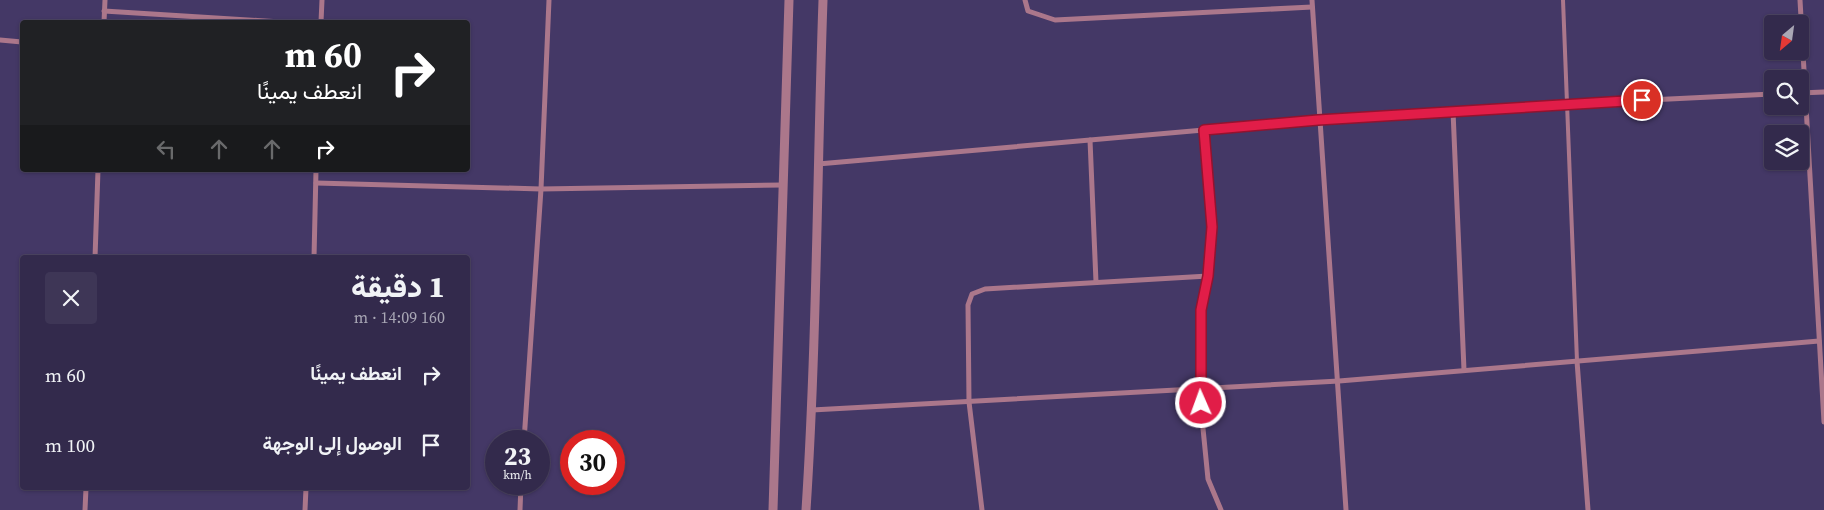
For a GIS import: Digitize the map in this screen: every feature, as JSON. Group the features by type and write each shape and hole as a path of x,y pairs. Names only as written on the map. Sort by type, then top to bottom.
{"street":[{"path":"104,20 105,0"},
{"path":"321,20 322,0"},
{"path":"525,430 541,189 549,0"},
{"path":"773,510 789,0"},
{"path":"806,510 812,410 817,164 823,0"},
{"path":"1025,0 1028,10 1055,20 1312,7"},
{"path":"1312,0 1318,120 1339,380 1346,510"},
{"path":"1800,0 1802,70"},
{"path":"104,11 249,20"},
{"path":"0,40 20,42"},
{"path":"1809,93 1824,92"},
{"path":"817,164 1318,120 1567,104 1764,94"},
{"path":"1453,111 1464,370"},
{"path":"1804,115 1824,422"},
{"path":"1204,130 1212,227 1208,276 1201,310 1200,388 1208,479 1221,510"},
{"path":"1090,140 1096,282"},
{"path":"95,255 98,172"},
{"path":"314,255 316,172"},
{"path":"316,183 541,189 783,185"},
{"path":"982,510 968,402 968,305 972,294 986,289 1208,276"},
{"path":"812,410 1339,380 1819,341"},
{"path":"1577,361 1588,510"},
{"path":"85,510 86,490"},
{"path":"305,510 306,490"},
{"path":"520,510 521,495"}],"lane":[{"path":"1563,0 1577,361"}],"route":[{"path":"1201,403 1201,310 1208,276 1212,227 1204,130 1318,120 1642,100"}]}
